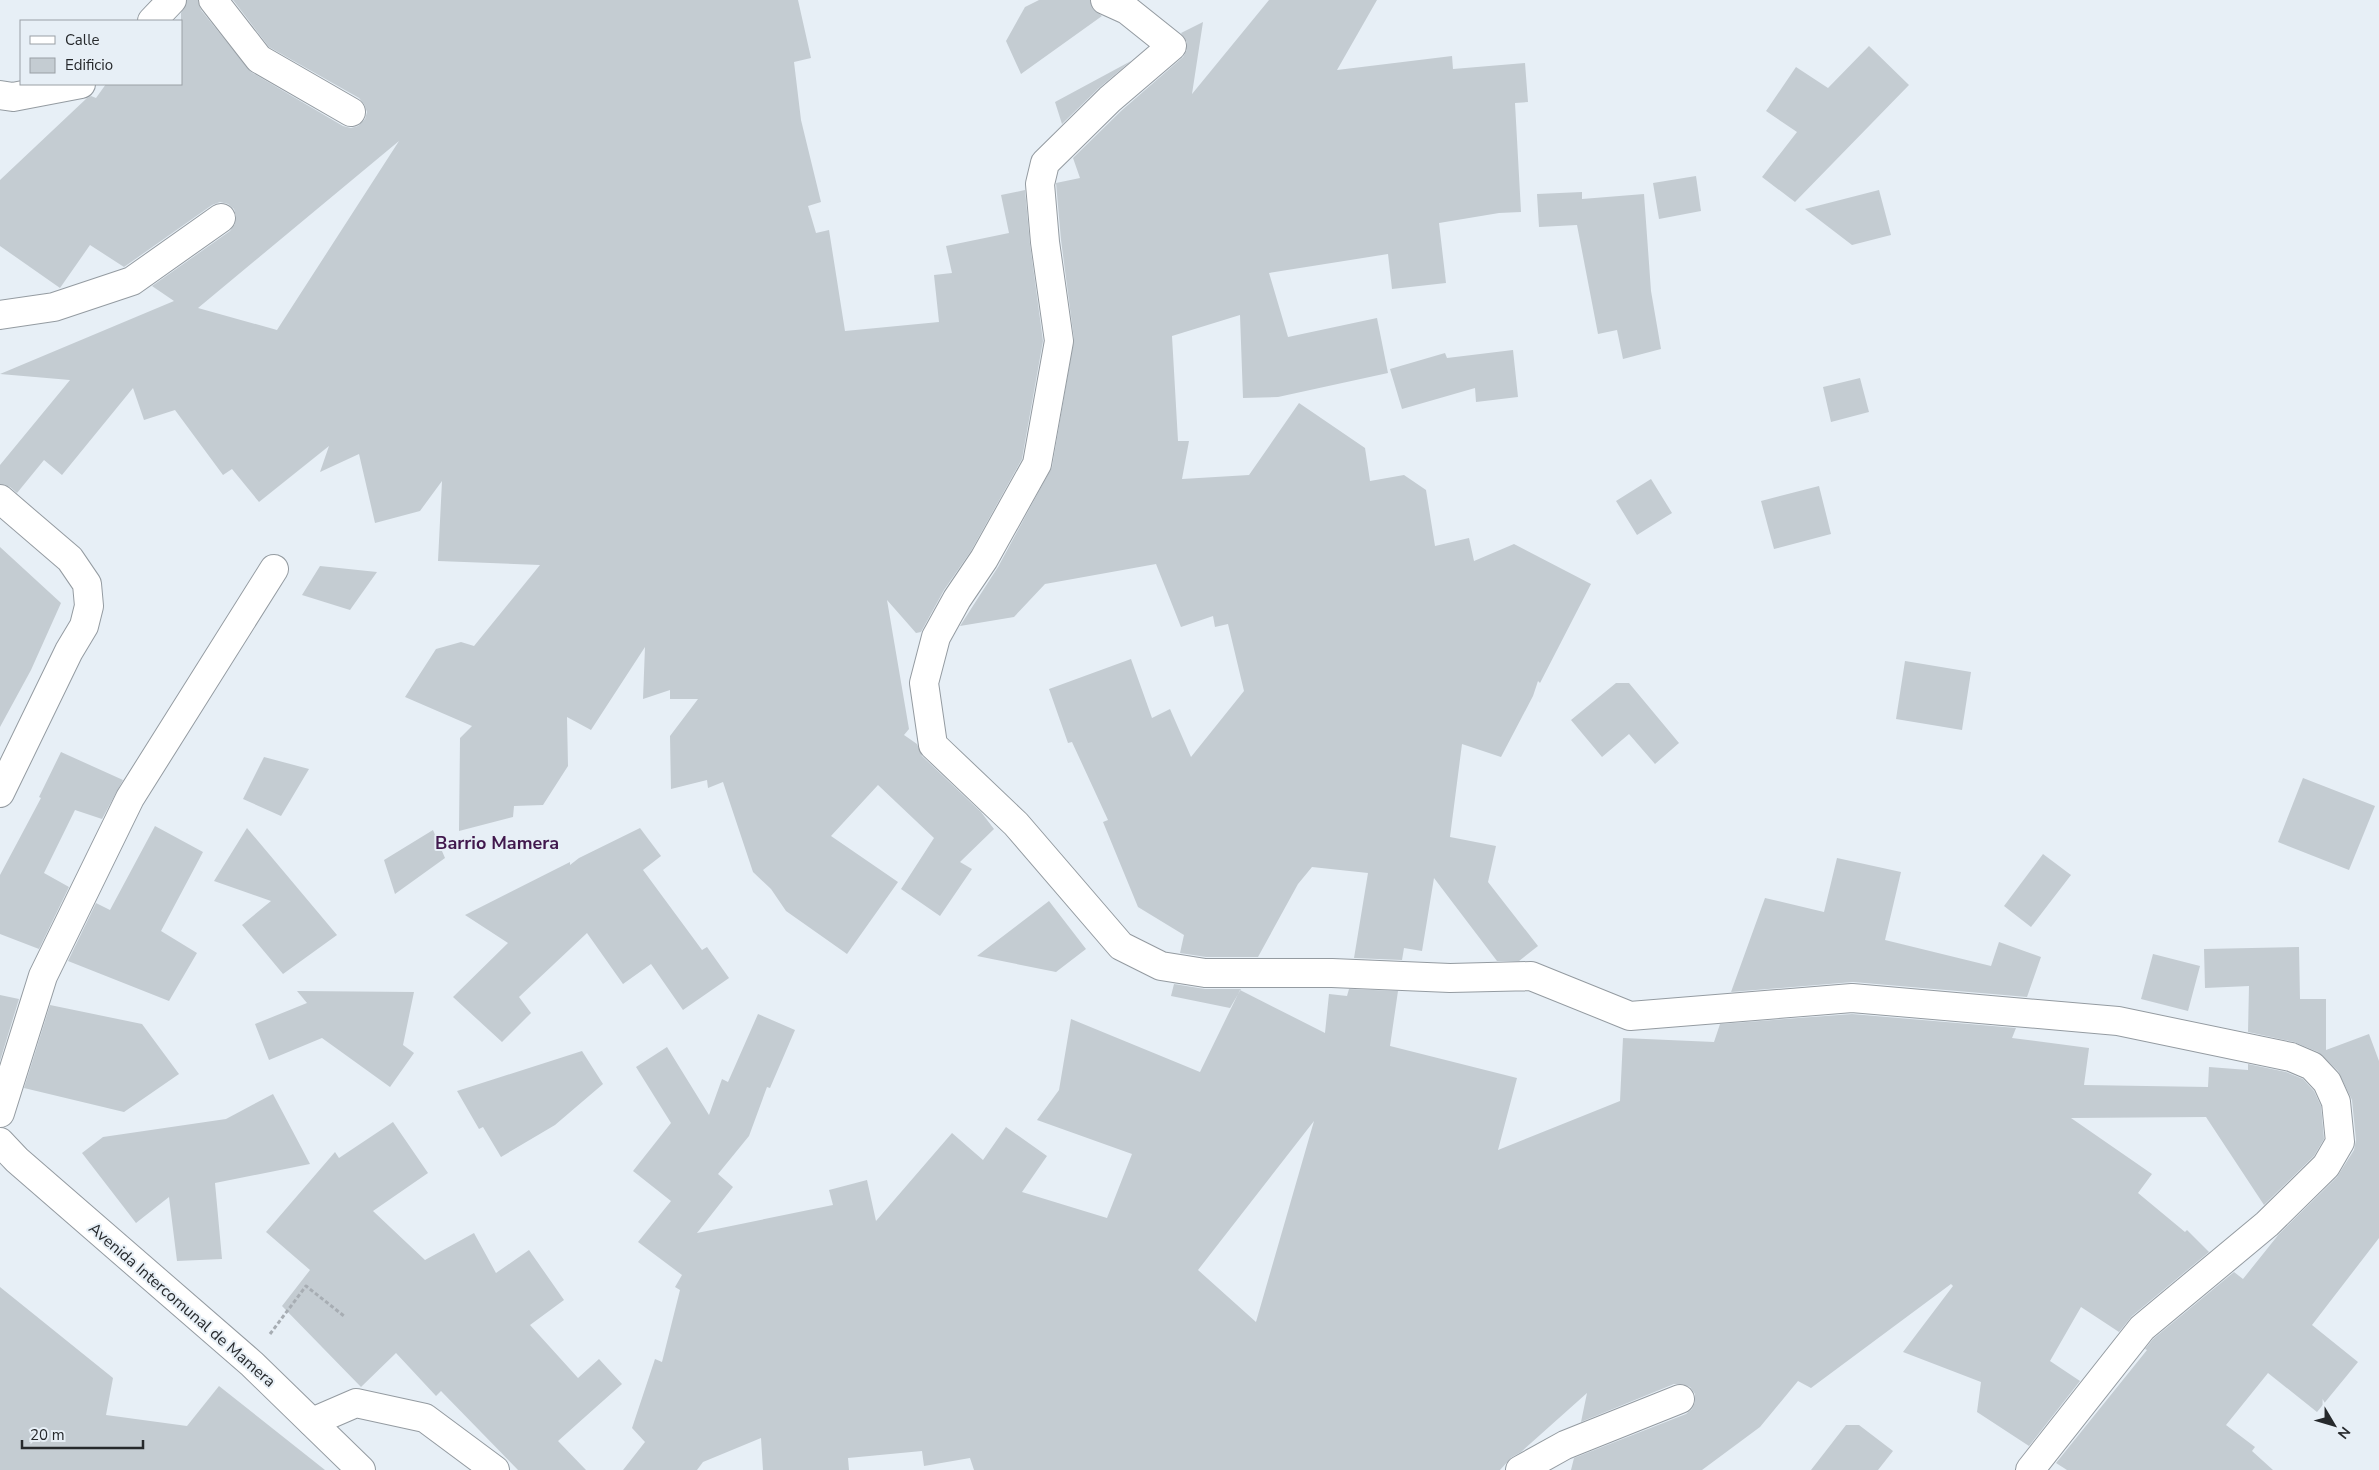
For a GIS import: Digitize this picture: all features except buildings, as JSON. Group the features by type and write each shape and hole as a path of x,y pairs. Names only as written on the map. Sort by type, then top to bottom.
{"street":[{"path":"153,20 172,0"},
{"path":"213,0 259,59 351,112"},
{"path":"1105,0 1127,10 1172,46 1110,99 1045,164 1040,184 1045,242 1059,341 1037,464 984,559 957,599 936,637 924,682 932,745 1016,824 1120,946 1162,966 1205,973 1332,972 1450,978 1531,976 1630,1016 1852,998 1972,1008 2118,1021 2291,1057 2312,1066 2327,1082 2336,1102 2340,1142 2326,1166 2267,1224 2142,1328 2030,1470"},
{"path":"0,95 13,97 76,85"},
{"path":"0,315 54,307 132,281 221,218"},
{"path":"0,499 70,559 87,584 89,606 84,626 69,651 0,793"},
{"path":"0,1113 43,976 130,798 274,569"},
{"name":"Avenida Intercomunal de Mamera","path":"0,1142 17,1160 252,1364 361,1470"},
{"path":"1520,1470 1565,1445 1680,1399"},
{"path":"312,1422 356,1402 425,1418 495,1470"}],"path":[{"path":"306,1286 344,1316"}],"district":[{"name":"Barrio Mamera","path":"497,843"}]}
